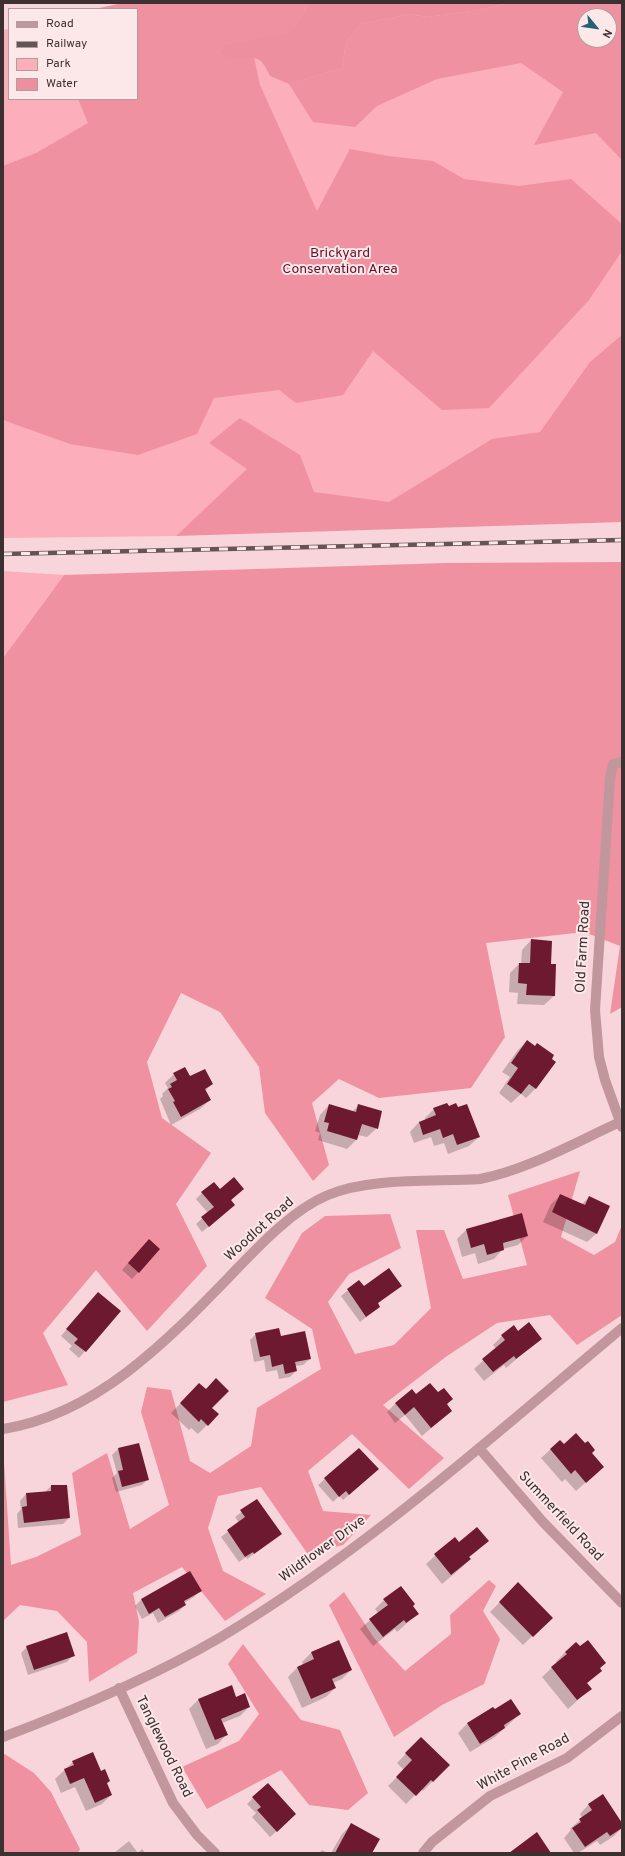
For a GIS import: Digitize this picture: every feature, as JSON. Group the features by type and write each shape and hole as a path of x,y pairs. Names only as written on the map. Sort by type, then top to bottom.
{"street":[{"name":"Old Farm Road","path":"618,763 610,779 595,1010 599,1057 621,1125"},
{"name":"Woodlot Road","path":"3,1429 22,1426 74,1406 103,1390 129,1371 197,1310 271,1235 311,1204 328,1195 348,1188 372,1184 480,1179 497,1176 621,1125"},
{"name":"Wildflower Drive","path":"3,1737 172,1664 220,1637 325,1569 478,1448 622,1328"},
{"name":"Summerfield Road","path":"478,1448 543,1522 622,1603"},
{"name":"Tanglewood Road","path":"119,1688 173,1803 197,1835 215,1853"},
{"name":"White Pine Road","path":"423,1853 432,1842 490,1796 567,1758 622,1716"}],"green space":[{"path":"122,3 309,3 295,27 287,34 226,44 232,58 254,57 260,85 317,211 350,149 388,156 433,161 464,179 519,186 571,179 622,224 622,251 589,300 489,408 442,410 373,351 343,395 296,403 279,390 214,398 197,434 138,455 70,444 3,420 3,166 36,153 88,123 78,100 138,100 138,8 100,8"},
{"name":"Brickyard Conservation Area","path":"161,3 622,3 622,515 188,525 176,536 3,538 3,30 8,29 8,100 138,100 138,9"},
{"path":"508,3 622,3 622,160 596,133 534,145 563,92 521,63 437,79 377,106 355,127 313,122 289,84 342,68 346,42 361,24 410,14 427,17 479,10"},
{"path":"622,335 622,522 176,536 247,469 209,443 240,418 300,455 314,492 389,502 492,439 540,432 590,362"},
{"path":"622,562 622,1007 610,1014 620,946 584,932 486,943 505,1037 471,1088 379,1098 339,1079 312,1103 329,1165 313,1181 265,1113 259,1067 220,1012 181,993 147,1062 162,1118 211,1153 176,1204 207,1266 147,1331 96,1270 43,1333 68,1385 3,1402 3,658 64,575 446,563"},
{"path":"3,571 64,575 3,658"},
{"path":"580,1171 561,1237 594,1255 615,1242 622,1225 622,1315 577,1345 550,1315 497,1323 447,1356 383,1405 444,1458 409,1489 352,1434 308,1471 323,1511 371,1515 343,1545 307,1553 261,1487 218,1496 208,1528 223,1571 266,1594 225,1621 182,1567 133,1593 139,1621 137,1653 89,1682 87,1642 57,1611 20,1605 3,1621 3,1447 11,1565 36,1557 81,1535 72,1473 107,1453 130,1529 169,1505 141,1412 147,1387 171,1390 190,1461 210,1473 251,1446 257,1408 321,1369 312,1329 265,1298 302,1233 325,1216 390,1214 401,1248 349,1274 328,1302 355,1354 394,1345 431,1308 416,1230 444,1230 463,1279 527,1265 508,1195"},
{"path":"489,1580 496,1586 483,1611 500,1639 484,1684 442,1705 394,1737 329,1605 344,1592 374,1638 405,1671 451,1634 450,1615"},
{"path":"243,1644 301,1720 340,1730 368,1793 348,1810 309,1805 281,1770 207,1809 182,1767 239,1741 259,1714 228,1664"},
{"path":"3,1753 34,1773 51,1792 80,1849 78,1853 3,1853"}],"water":[{"path":"309,3 508,3 479,10 427,17 410,14 361,24 346,42 342,68 289,84 270,76 259,59 231,58 221,53 226,44 287,33 295,27"}],"building":[{"path":"531,939 552,941 551,964 556,964 555,996 526,995 527,984 518,983 519,963 530,963"},
{"path":"527,1040 535,1046 537,1043 554,1055 552,1059 556,1062 536,1089 529,1084 521,1094 507,1084 518,1068 511,1063"},
{"path":"185,1067 190,1076 205,1069 213,1084 205,1089 211,1100 181,1117 173,1102 175,1101 168,1089 172,1087 170,1084 177,1080 173,1073"},
{"path":"447,1103 449,1106 456,1103 458,1107 467,1104 480,1137 457,1145 453,1134 443,1138 440,1129 423,1135 419,1122 436,1115 433,1108"},
{"path":"329,1104 356,1112 358,1104 382,1111 378,1129 362,1124 357,1140 327,1131 329,1123 324,1122"},
{"path":"234,1177 244,1189 231,1200 235,1205 209,1227 201,1217 214,1207 201,1192 214,1182 220,1189"},
{"path":"560,1194 585,1205 589,1196 610,1206 597,1234 552,1212"},
{"path":"522,1213 528,1236 503,1243 504,1250 487,1255 484,1244 471,1248 466,1229"},
{"path":"149,1239 160,1249 139,1273 128,1263"},
{"path":"389,1268 402,1286 378,1303 380,1307 366,1317 347,1289 359,1280 364,1286"},
{"path":"98,1292 121,1311 86,1352 74,1343 78,1339 66,1329"},
{"path":"529,1322 542,1339 516,1359 514,1356 493,1372 482,1359 505,1340 501,1335 514,1325 518,1331"},
{"path":"279,1328 281,1336 305,1331 311,1359 295,1362 297,1371 285,1374 283,1364 272,1367 270,1355 260,1357 255,1333"},
{"path":"216,1378 229,1391 212,1408 219,1414 208,1426 201,1419 199,1422 180,1403 199,1383 206,1389"},
{"path":"430,1383 438,1392 444,1388 453,1399 447,1404 452,1411 431,1428 414,1407 405,1415 395,1403 412,1389 416,1394"},
{"path":"576,1433 585,1443 588,1441 595,1450 592,1453 604,1467 586,1483 575,1470 571,1474 550,1449 560,1440 564,1444"},
{"path":"139,1443 149,1480 122,1487 118,1471 123,1470 118,1448"},
{"path":"359,1448 379,1469 349,1495 346,1491 339,1497 324,1478"},
{"path":"51,1485 67,1485 70,1518 24,1523 22,1507 27,1506 26,1493 51,1491"},
{"path":"257,1499 282,1534 254,1554 253,1552 245,1557 227,1530 245,1517 240,1510"},
{"path":"477,1527 489,1541 469,1557 471,1559 451,1575 434,1554 455,1537 459,1542"},
{"path":"190,1571 202,1591 184,1601 186,1605 165,1617 159,1608 149,1614 141,1599"},
{"path":"518,1582 553,1618 533,1637 499,1602"},
{"path":"401,1586 415,1604 413,1606 419,1614 406,1623 404,1620 383,1637 369,1619 388,1605 383,1599"},
{"path":"67,1632 75,1656 34,1670 26,1646"},
{"path":"339,1640 352,1670 332,1679 336,1688 311,1699 297,1667 314,1659 311,1652"},
{"path":"588,1640 606,1663 600,1668 602,1671 587,1683 592,1689 577,1700 551,1667 567,1654 565,1652 576,1642 580,1646"},
{"path":"232,1685 236,1697 245,1693 250,1707 221,1719 228,1735 215,1740 198,1699"},
{"path":"511,1699 521,1714 504,1725 505,1728 480,1744 467,1723 493,1707 495,1709"},
{"path":"421,1737 450,1765 433,1782 431,1780 416,1796 396,1777 412,1760 405,1753"},
{"path":"93,1752 101,1771 105,1769 110,1781 107,1783 112,1795 95,1803 84,1778 70,1784 64,1769 74,1765 72,1761"},
{"path":"268,1783 296,1814 277,1832 257,1810 261,1807 252,1797"},
{"path":"603,1794 622,1823 622,1828 610,1836 607,1832 585,1847 572,1828 581,1822 579,1819 592,1810 588,1804"},
{"path":"351,1823 380,1839 372,1853 335,1853"},
{"path":"537,1832 551,1853 509,1853"}],"railway":[{"path":"3,554 622,540"}]}
